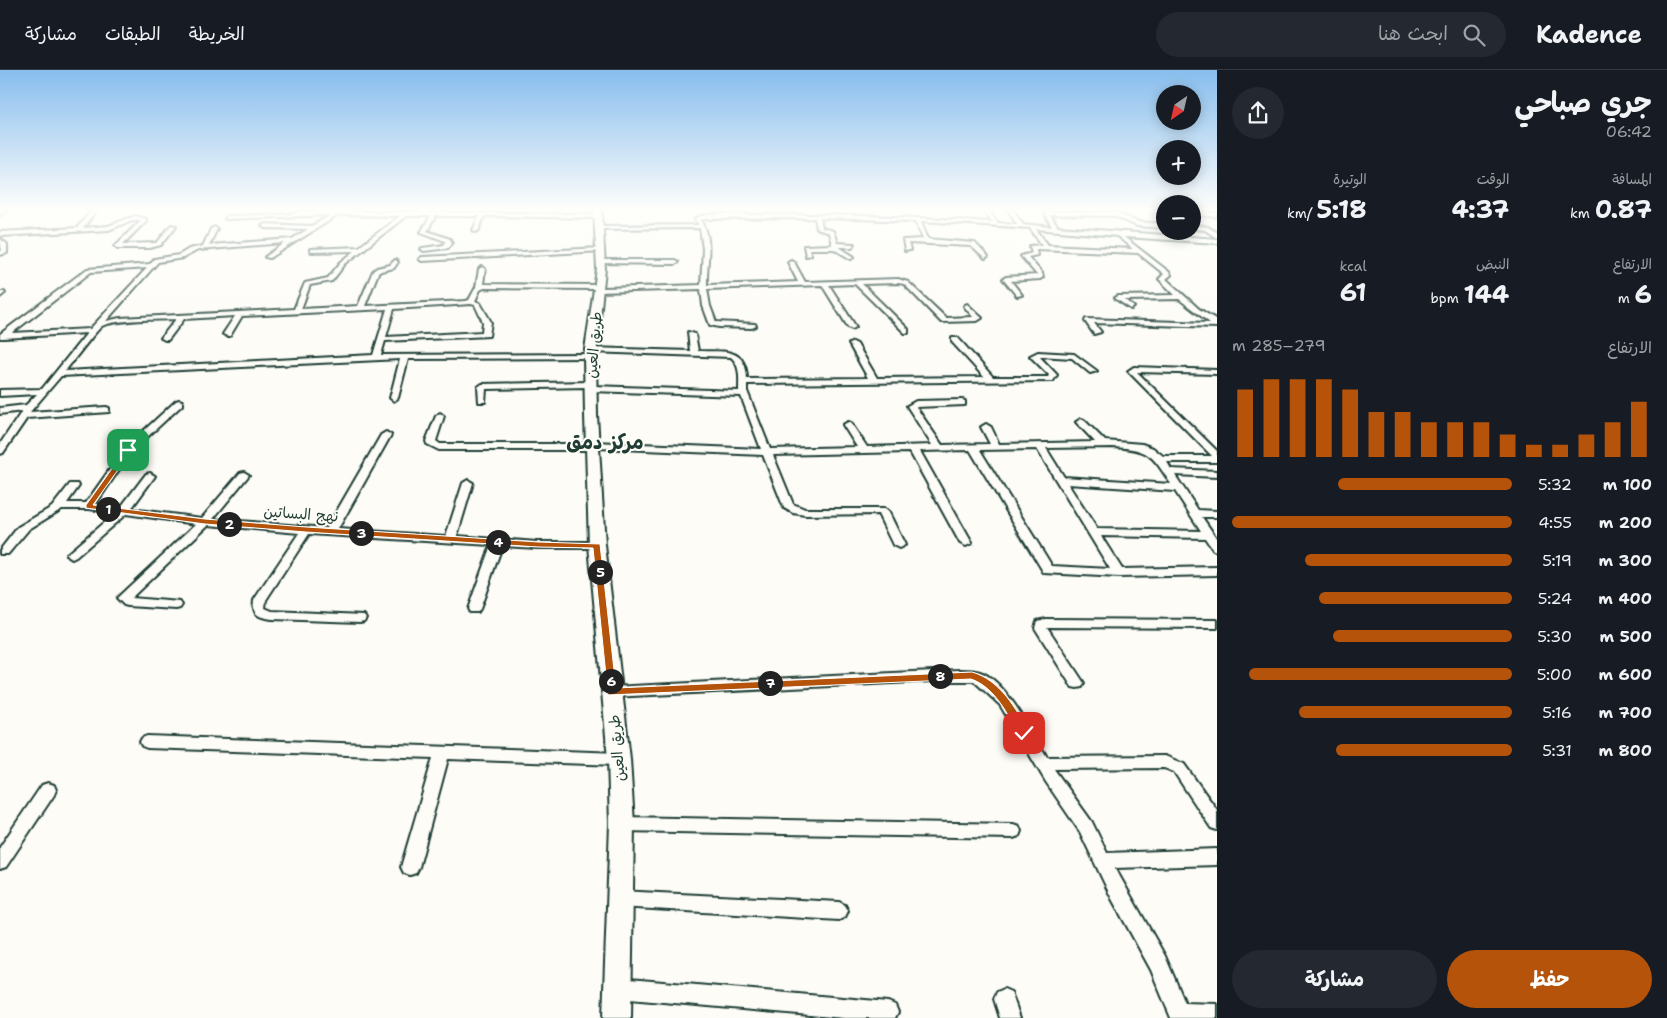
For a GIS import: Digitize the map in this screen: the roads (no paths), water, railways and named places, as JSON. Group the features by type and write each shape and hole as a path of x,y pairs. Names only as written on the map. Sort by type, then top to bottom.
{"main road":[{"name":"طريق العين","path":"601,256 600,289 590,353 590,386 597,546 619,759 622,824 618,1018"}],"street":[{"path":"0,451 26,411 87,340 92,331 101,324 109,312 156,260 182,257 186,254"},
{"path":"268,257 272,254"},
{"path":"296,312 307,284 330,280 342,263 354,254"},
{"path":"707,254 704,289 713,323 719,325 752,326"},
{"path":"847,254 851,257"},
{"path":"1019,295 1006,279 1040,277 1040,274 1024,256 1034,254"},
{"path":"1144,254 1168,275 1163,277 1163,280 1181,297 1216,324"},
{"path":"422,259 601,256 675,262"},
{"path":"360,309 375,272 379,269 392,267 395,262"},
{"path":"791,262 802,283"},
{"path":"2,336 89,270 151,266"},
{"path":"471,302 479,287 482,269"},
{"path":"856,282 905,331"},
{"path":"479,287 522,285 600,289 704,289 802,283 904,282 944,320 977,319 967,306"},
{"path":"824,283 852,327"},
{"path":"1131,307 1118,297 1181,297"},
{"path":"101,324 120,320 471,302 478,304 487,322 485,334 382,339"},
{"path":"376,357 391,307"},
{"path":"227,334 240,314"},
{"path":"165,338 182,317"},
{"path":"1097,332 1089,320 1216,324"},
{"path":"2,336 92,331"},
{"path":"690,334 694,352"},
{"path":"955,340 991,380"},
{"path":"853,344 874,381"},
{"path":"58,374 405,356 694,352 735,355 740,363 744,377 744,394 790,508 804,512 884,512 899,545"},
{"path":"743,382 1050,379 1053,375 1034,356 1038,354 1070,355 1093,371"},
{"path":"394,398 405,356"},
{"path":"1217,372 1134,369 1132,371 1217,458"},
{"path":"482,400 482,387 590,386 744,394"},
{"path":"0,393 43,391"},
{"path":"88,506 136,441 179,403"},
{"path":"939,448 910,406 916,404 962,403"},
{"path":"0,411 106,410"},
{"path":"440,416 431,441 432,444 438,447 593,446 768,452 1102,444 1138,445 1152,450 1160,459 1217,548"},
{"path":"1081,422 1102,444"},
{"path":"848,425 864,450"},
{"path":"986,428 996,447"},
{"path":"331,531 386,435"},
{"path":"1040,446 1119,573"},
{"path":"973,447 1048,570 1119,573 1217,571"},
{"path":"913,448 966,543"},
{"path":"1160,459 1217,458"},
{"path":"1169,472 1217,474"},
{"path":"176,605 128,602 123,598 205,522 244,475"},
{"path":"72,555 124,511 150,476"},
{"path":"1061,480 1179,488"},
{"path":"451,539 468,483"},
{"path":"4,552 24,528 45,514 54,512 74,486"},
{"name":"نهج البساتين","path":"59,506 88,506 205,522 306,530 547,545 597,546"},
{"path":"1194,513 1217,514"},
{"path":"306,530 260,600 259,609 265,614 272,615 360,618"},
{"path":"1094,532 1208,535"},
{"path":"474,609 498,542"},
{"path":"1077,683 1040,628 1040,624 1217,624"},
{"path":"612,692 924,676 977,676 990,684 1006,701 1043,763 1086,827 1118,893 1158,963 1180,1016 1217,1014"},
{"path":"147,742 619,759"},
{"path":"410,867 442,753"},
{"path":"1043,763 1165,762 1173,764 1179,768 1217,823"},
{"path":"0,861 48,790"},
{"path":"622,824 1013,831"},
{"path":"1103,861 1217,857"},
{"path":"619,899 839,911"},
{"path":"618,988 888,1012"},
{"path":"1004,999 1010,1018"}],"district":[{"name":"مركز دمق","path":"605,442"}]}
